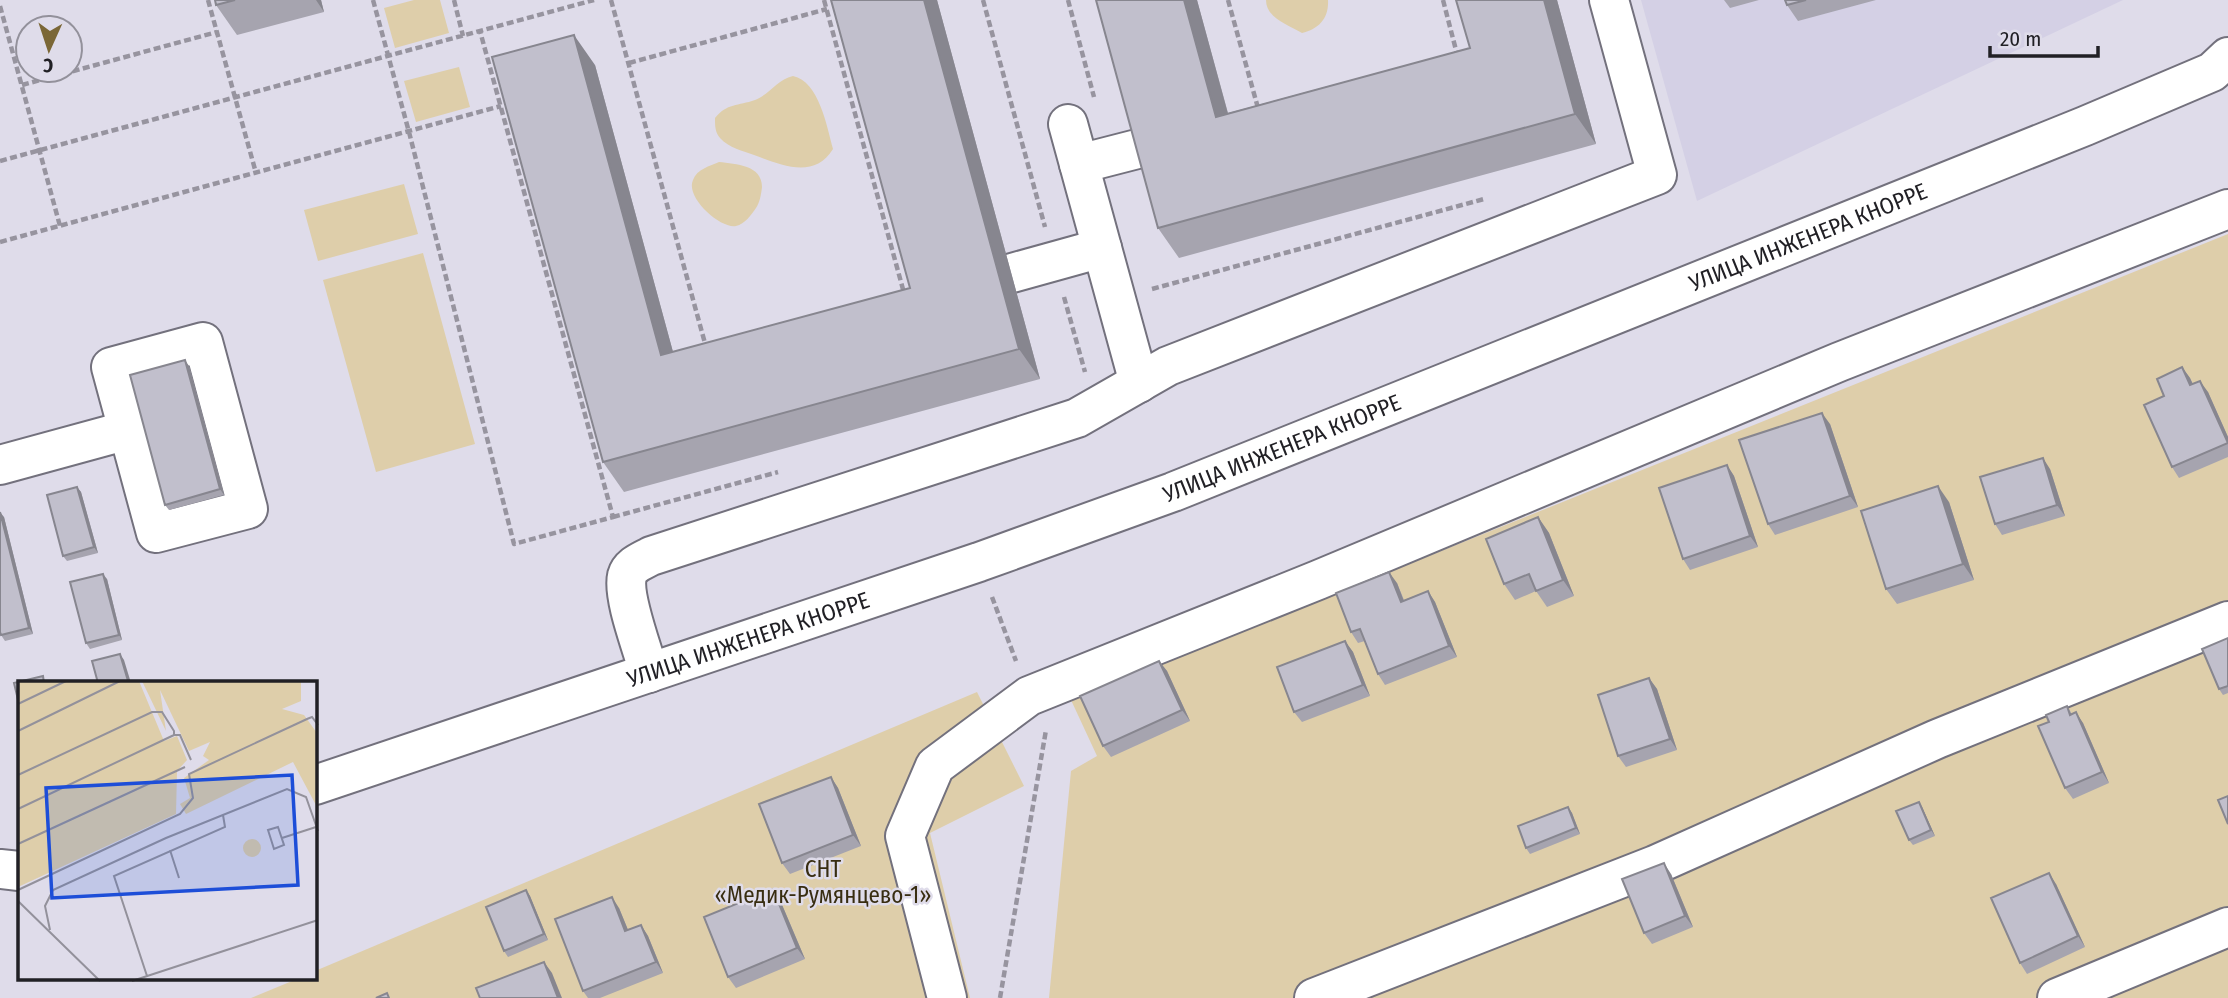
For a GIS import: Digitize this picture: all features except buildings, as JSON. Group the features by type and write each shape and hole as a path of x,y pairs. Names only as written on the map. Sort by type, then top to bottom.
{"street":[{"path":"649,673 626,593 627,575 634,564 651,556 1077,418 1168,366 1657,175 1609,0"},
{"name":"УЛИЦА ИНЖЕНЕРА КНОРРЕ","path":"317,784 979,562 1173,492 2072,131 2212,72 2228,57"},
{"path":"1068,124 1139,383"},
{"path":"1079,164 1149,146"},
{"path":"947,998 905,836 935,766 1029,696 1318,580 1839,362 2228,209"},
{"path":"1012,273 1102,248"},
{"path":"203,342 247,509 156,533 128,430 111,367 203,342"},
{"path":"0,465 128,430"},
{"path":"1314,998 1655,865 1937,739 2228,621"},
{"path":"0,869 18,870"},
{"path":"2057,998 2228,927"}],"path":[{"path":"208,0 256,173"},
{"path":"373,0 514,544 613,517 480,30"},
{"path":"454,0 463,36"},
{"path":"0,162 594,0"},
{"path":"611,0 708,353"},
{"path":"824,0 906,299"},
{"path":"983,0 1094,407"},
{"path":"1228,0 1258,109 1271,105"},
{"path":"1443,0 1457,54 1444,58"},
{"path":"0,6 60,226"},
{"path":"628,64 827,9"},
{"path":"22,85 217,32"},
{"path":"0,242 501,106"},
{"path":"1147,291 1492,197"},
{"path":"979,562 1029,696 1046,732 1000,998"}],"shaded area":[{"path":"1641,0 2123,0 1697,201"}],"green space":[{"path":"414,0 440,0 449,33 395,48 384,8"},
{"path":"1266,0 1328,0 1328,6 1322,22 1302,33 1274,16"},
{"path":"459,67 470,107 416,122 404,81"},
{"path":"793,76 802,80 816,95 825,118 833,149 825,159 807,167 786,166 736,149 720,138 715,121 719,113 728,107 755,100"},
{"path":"719,162 747,167 758,174 761,180 762,190 757,206 748,219 736,226 729,226 713,217 694,195 692,187 697,173"},
{"path":"404,184 418,234 318,261 304,210"},
{"path":"2228,234 2228,998 1049,998 1071,771 1097,756 1071,700"},
{"path":"423,253 475,444 376,472 323,280"},
{"name":"СНТ «Медик-Румянцево-1»","path":"977,692 1024,786 930,833 970,998 251,998 292,981 317,981 317,970"}]}
